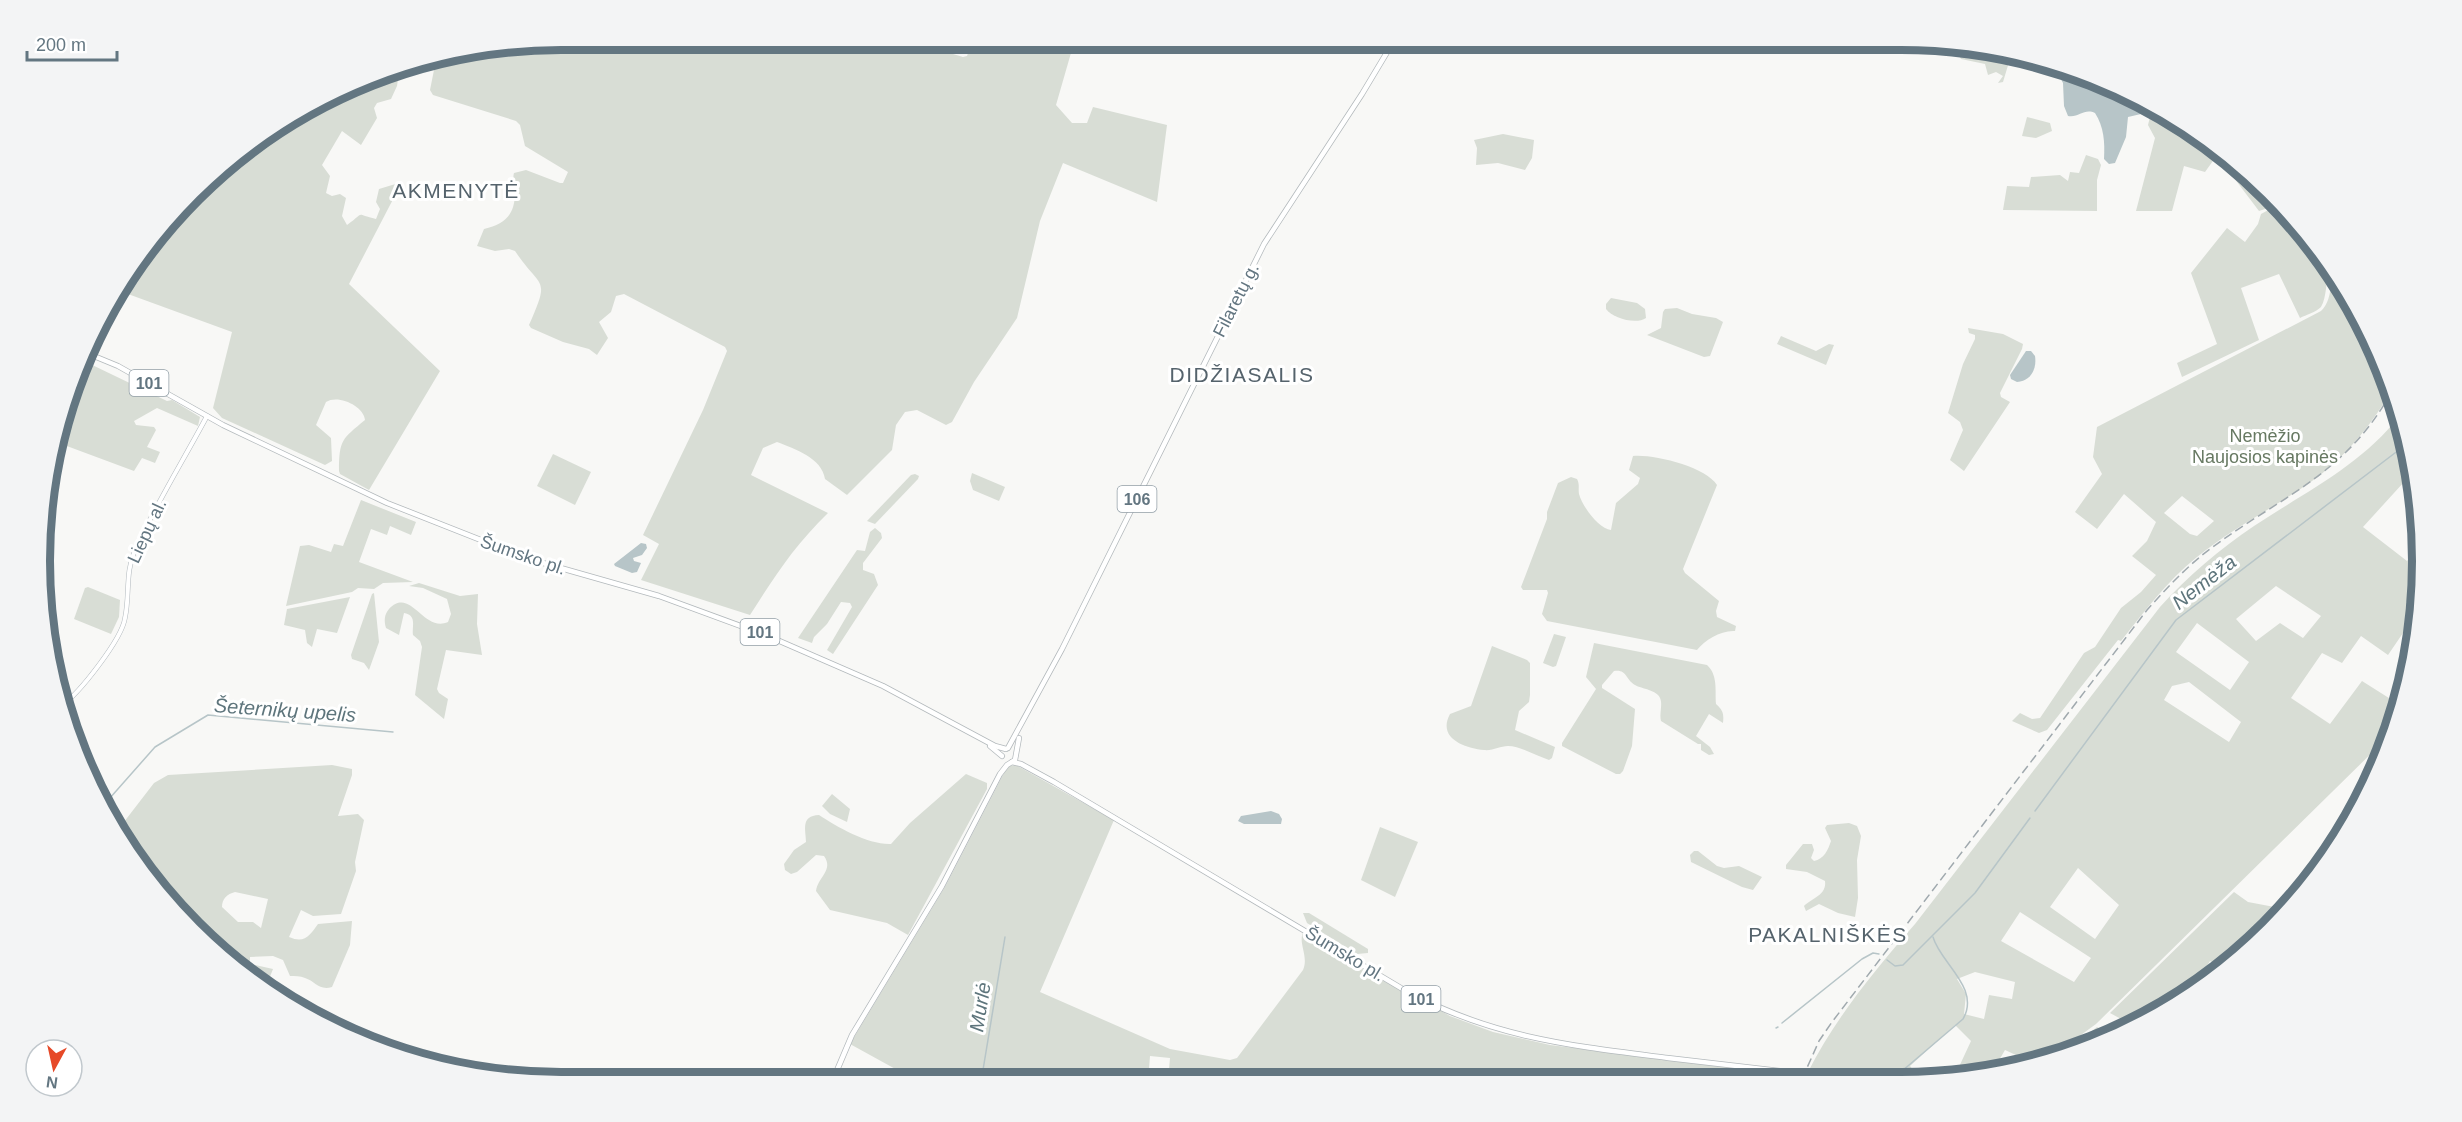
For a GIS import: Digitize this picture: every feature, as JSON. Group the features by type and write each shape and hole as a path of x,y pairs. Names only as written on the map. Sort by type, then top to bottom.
{"main road":[{"name":"Filaretų g.","path":"1016,754 1018,740 1035,702 1264,244 1388,50"},
{"name":"Šumsko pl.","path":"92,355 118,366 207,416 379,500 539,563 680,603 795,646 897,693 968,732 1007,749 1054,782"},
{"name":"Liepų al.","path":"69,699 82,686 121,632 125,618 132,559 207,416"},
{"name":"Filaretų g.","path":"1007,749 1035,702"},
{"name":"Šumsko pl.","path":"968,732 1011,763 1021,764 1054,782 1396,985 1459,1017 1507,1033 1557,1044 1789,1072"},
{"name":"106","path":"1000,774 1002,757 1007,749"},
{"name":"106","path":"836,1072 852,1035 942,886 1000,774 1016,754"}],"green space":[{"path":"940,50 963,57 967,56 969,50 1072,50 1056,105 1072,123 1087,123 1093,107 1167,125 1157,202 1063,163 1040,221 1017,318 974,382 952,422 946,425 917,410 905,412 896,425 892,450 847,495 825,479 819,465 807,455 777,442 763,448 751,475 828,513 795,549 750,615 641,580 659,544 643,535 703,410 727,351 725,347 624,294 616,296 611,312 599,322 608,338 597,355 589,349 563,342 531,328 529,325 541,290 537,278 515,251 509,249 495,251 477,246 484,229 503,221 511,212 515,200 514,173 526,170 563,183 568,172 525,146 520,125 516,121 433,95 430,90 435,66 461,59 528,51"},
{"path":"1958,53 2009,61 2003,82 1998,83 2003,76 1996,72 1988,75 1985,64 1961,59"},
{"path":"398,77 391,99 377,103 374,108 377,118 361,145 342,131 322,165 330,176 326,193 332,196 340,194 346,198 342,216 347,225 360,215 376,219 380,209 376,202 379,189 402,182 349,284 440,371 369,490 340,474 339,471 343,441 365,420 360,410 350,403 337,399 326,402 316,425 331,438 332,461 325,465 222,418 213,408 232,332 126,293 176,224 199,199 250,155 305,118 335,102 365,88"},
{"path":"2027,117 2050,123 2052,131 2036,138 2022,136"},
{"path":"2150,117 2159,119 2215,158 2205,172 2184,166 2172,211 2136,211 2155,138 2148,125"},
{"path":"1503,134 1534,140 1532,158 1525,170 1498,163 1476,165 1477,148 1474,140"},
{"path":"2086,155 2098,159 2101,165 2097,180 2097,211 2003,210 2007,186 2029,187 2031,177 2060,175 2068,181 2070,172 2079,173"},
{"path":"2236,174 2270,206 2259,211 2234,178"},
{"path":"2272,208 2307,250 2326,277 2324,301 2321,307 2314,312 2300,318 2279,274 2241,288 2259,340 2182,377 2177,363 2217,344 2191,273 2227,228 2245,242 2258,224 2261,214"},
{"name":"Nemėžio Naujosios kapinės","path":"2331,284 2344,305 2374,365 2386,400 2377,414 2350,447 2319,476 2242,525 2197,557 2176,576 2121,641 2118,640 2047,730 2039,733 2012,721 2020,713 2032,719 2040,718 2084,653 2095,647 2121,608 2141,592 2156,575 2132,556 2147,541 2156,522 2124,494 2097,529 2075,512 2102,474 2093,457 2097,427 2321,311 2330,294","holes":["2182,496 2214,521 2197,536 2190,534 2164,513"]},
{"path":"1611,298 1637,303 1645,309 1646,318 1631,321 1613,315 1606,309 1606,304"},
{"path":"1677,308 1723,322 1710,356 1704,357 1647,335 1661,328 1665,309"},
{"path":"1968,328 2003,334 2023,344 2000,393 2001,397 2010,402 1964,471 1950,460 1963,430 1960,422 1948,413 1963,364 1975,339 1975,335 1969,333"},
{"path":"1781,336 1816,351 1829,344 1834,345 1826,365 1777,344"},
{"path":"89,363 167,401 172,400 200,417 198,426 157,408 134,421 136,425 154,427 156,430 147,447 160,452 155,463 142,458 134,471 63,445"},
{"path":"2393,423 2406,484 2404,482 2363,527 2407,561 2412,555 2411,595 2406,603 2410,606 2408,625 2388,655 2361,636 2342,663 2322,653 2291,698 2330,724 2362,681 2393,700 2377,748 2096,1024 2069,1044 2017,1059 2018,1056 2005,1050 1998,1062 2001,1063 1958,1069 1971,1041 1955,1025 1910,1066 1914,1072 1808,1072 1831,1032 1857,995 1915,924 2160,607 2193,574 2229,544 2332,476 2368,449","holes":["2276,586 2321,616 2303,638 2280,623 2256,641 2236,619","2197,623 2249,662 2230,690 2176,652","2189,682 2241,722 2229,742 2164,700 2172,686","2078,868 2119,905 2095,939 2050,907","2020,912 2091,958 2074,982 2001,941","1975,972 2015,982 2012,999 1989,995 1984,1019 1964,1014 1966,994 1957,979"]},
{"path":"553,454 591,472 575,505 537,486"},
{"path":"1633,456 1653,457 1691,467 1717,485 1683,569 1719,601 1717,617 1736,626 1735,631 1714,636 1697,650 1547,621 1542,614 1547,590 1523,590 1521,587 1558,483 1571,477 1577,479 1579,494 1587,510 1601,526 1611,530 1616,503 1638,484 1640,478 1629,470"},
{"path":"972,473 1005,487 999,501 973,490 970,481"},
{"path":"911,475 919,476 918,479 875,524 867,521"},
{"path":"361,500 416,522 411,535 390,526 387,535 371,529 359,562 413,582 383,583 374,589 358,588 352,592 286,606 300,546 309,545 331,552 334,544 343,546"},
{"path":"875,528 881,533 882,538 863,563 863,570 874,574 878,585 833,654 827,650 852,607 850,603 841,602 827,624 814,637 812,643 798,638 857,550 865,551 870,532"},
{"path":"419,583 460,596 478,594 477,624 482,655 446,650 437,689 448,699 444,719 415,695 422,647 420,641 413,635 411,616 404,613 399,635 386,628 385,625 385,616 389,609 397,603 411,606 424,617 439,624 448,622 451,614 447,599 423,588 409,586"},
{"path":"88,587 120,600 119,617 111,634 74,619 85,588"},
{"path":"374,593 379,642 369,670 364,663 352,659 351,655"},
{"path":"350,597 337,633 317,629 312,647 307,643 305,630 284,625 287,609"},
{"path":"1554,634 1566,637 1556,666 1553,667 1543,663"},
{"path":"1594,643 1707,665 1713,673 1716,704 1722,712 1723,723 1709,714 1696,736 1710,747 1714,754 1709,755 1701,750 1701,744 1661,721 1661,703 1658,695 1635,685 1624,673 1618,671 1614,671 1602,688 1635,709 1632,746 1623,771 1616,774 1562,746 1596,689 1586,677"},
{"path":"1492,646 1530,663 1529,702 1519,711 1515,730 1555,747 1552,758 1549,760 1513,746 1487,750 1468,747 1455,740 1447,729 1450,714 1471,706"},
{"path":"332,765 352,769 338,816 358,814 364,820 355,862 356,871 341,914 313,916 301,910 289,937 303,939 310,935 318,924 352,921 350,945 332,987 320,987 303,977 290,976 283,960 273,956 250,957 250,964 273,969 267,979 224,946 176,898 122,824 154,783 168,775","holes":["235,892 268,899 261,928 253,922 238,922 222,907 226,897"]},
{"path":"1016,765 1114,820 1040,992 1170,1049 1230,1060 1237,1058 1303,970 1305,960 1303,933 1450,1016 1493,1032 1550,1045 1769,1072 1169,1072 1170,1058 1150,1056 1149,1072 901,1072 850,1044 946,885 1009,766"},
{"path":"966,774 987,783 987,789 908,935 887,923 830,910 816,891 826,870 827,861 824,856 816,855 797,872 791,874 785,870 784,864 794,850 806,842 805,824 809,818 819,815 863,838 882,844 891,844 910,823"},
{"path":"832,794 850,809 847,822 830,814 822,806"},
{"path":"1849,823 1857,826 1861,836 1857,860 1858,898 1855,917 1838,913 1819,904 1806,911 1804,906 1824,890 1825,881 1807,872 1786,869 1786,865 1803,844 1812,844 1814,850 1811,858 1814,861 1823,856 1831,841 1825,828 1827,825"},
{"path":"1380,827 1418,842 1395,897 1361,880"},
{"path":"1698,851 1717,866 1724,868 1739,866 1762,877 1753,890 1742,887 1691,862 1690,855"},
{"path":"2234,892 2248,902 2277,908 2238,946 2215,964 2210,961 2202,974 2157,1004 2125,1021 2110,1013"},
{"path":"1303,913 1309,913 1368,949 1368,953 1357,954 1307,923"},
{"path":"2097,1027 2104,1031 2097,1034 2081,1040"}],"shaded area":[{"path":"2059,75 2097,88 2163,122 2141,114 2128,117 2126,137 2115,163 2109,164 2104,159 2103,135 2098,118 2095,113 2091,112 2068,116 2064,106 2063,83"},
{"path":"2026,351 2031,351 2035,356 2034,370 2029,377 2017,382 2011,379 2010,375"},
{"path":"641,543 646,544 647,548 642,555 633,558 634,561 641,563 637,572 632,573 615,566 614,564"},
{"path":"1271,811 1279,814 1282,819 1281,824 1244,824 1238,821 1241,816"}],"waterway":[{"name":"Nemėža","path":"2035,811 2176,620 2400,449"},
{"name":"Šeternikų upelis","path":"109,799 155,747 208,715 393,732"},
{"name":"Nemėža","path":"1887,960 1895,966 1903,965 1975,893 2030,818"},
{"name":"Murlė","path":"983,1072 1005,937"},
{"path":"1901,1072 1963,1019 1967,1008 1967,997 1963,986 1937,947 1933,937"},
{"name":"Nemėža","path":"1782,1023 1862,959 1873,953 1879,954"}],"railway":[{"path":"1805,1072 1819,1041 1832,1022 2147,610 2201,556 2333,464 2354,444 2374,420 2386,401"}],"district":[{"name":"AKMENYTĖ","path":"456,191"},
{"name":"DIDŽIASALIS","path":"1242,375"},
{"name":"PAKALNIŠKĖS","path":"1828,935"}]}
